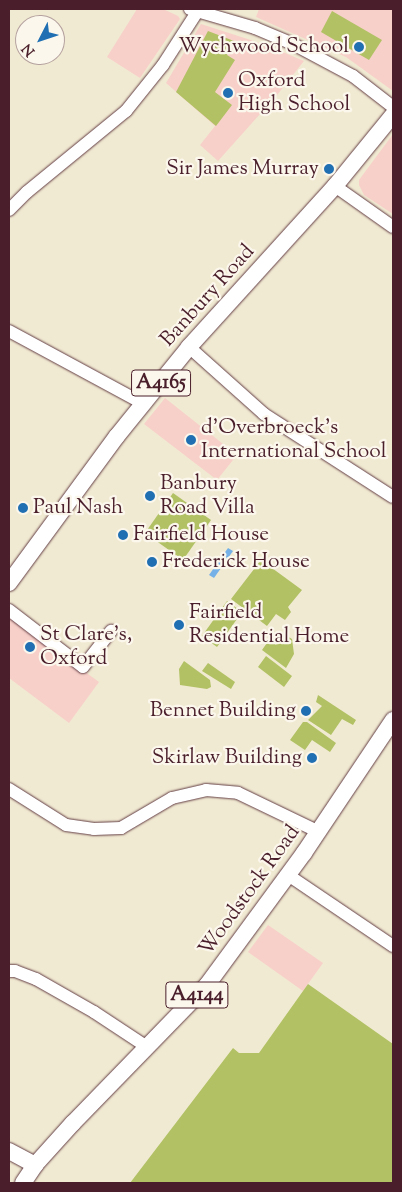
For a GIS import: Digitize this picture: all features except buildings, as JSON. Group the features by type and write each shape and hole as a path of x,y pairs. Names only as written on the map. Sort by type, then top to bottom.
{"main road":[{"name":"Banbury Road","path":"9,583 189,347 335,186 393,115"},
{"name":"Woodstock Road","path":"23,1183 36,1165 73,1123 207,985 319,832 393,720"},
{"path":"9,1151 36,1165"}],"street":[{"path":"9,210 126,111 163,65 193,10 255,28 293,44 353,76 393,107"},
{"path":"335,186 393,227"},
{"path":"9,331 144,404"},
{"path":"189,347 264,414 393,497"},
{"path":"9,610 83,667 110,631"},
{"path":"9,789 66,825 94,829 121,828 172,798 206,790 238,794 319,832"},
{"path":"288,876 393,946"},
{"path":"9,971 15,971 36,979 94,1012 147,1047"}],"shaded area":[{"path":"137,9 163,9 178,16 180,19 140,78 107,57"},
{"name":"Wychwood School","path":"259,9 393,9 393,91 346,57 256,17"},
{"name":"Oxford High School","path":"201,24 266,45 304,61 277,95 218,161 200,145 215,126 166,83"},
{"path":"393,134 393,214 364,195 359,185 359,180"},
{"name":"d'Overbroeck's International School","path":"165,398 237,455 217,480 144,424"},
{"name":"St Clare's, Oxford","path":"9,616 99,682 69,723 9,678"},
{"path":"268,925 323,963 303,991 248,952"}],"green space":[{"path":"332,11 382,40 369,60 321,32"},
{"path":"208,31 234,41 227,55 235,60 215,92 232,105 216,126 176,92"},
{"path":"173,493 211,520 183,560 145,533"},
{"path":"261,560 302,590 288,607 291,612 285,620 276,614 267,626 231,599"},
{"path":"227,601 242,612 217,647 202,636"},
{"path":"284,634 292,639 294,654 286,668 262,650 269,640 276,645"},
{"path":"266,656 292,676 284,687 258,667"},
{"path":"184,661 210,680 211,687 207,689 180,685 179,669"},
{"path":"208,663 235,682 231,689 202,671"},
{"path":"318,695 356,720 353,725 342,719 331,735 308,720 322,706 316,702"},
{"path":"303,722 307,722 336,743 330,752 312,740 305,750 290,740"},
{"path":"308,984 393,1044 393,1183 130,1183 233,1048 239,1053 259,1053"}],"water":[{"path":"228,548 233,551 214,578 209,575"}],"place":[{"name":"Wychwood School","path":"359,47"},
{"name":"Oxford High School","path":"228,93"},
{"name":"Sir James Murray","path":"329,169"},
{"name":"d'Overbroeck's International School","path":"191,440"},
{"name":"Banbury Road Villa","path":"150,496"},
{"name":"Paul Nash","path":"23,508"},
{"name":"Fairfield House","path":"123,535"},
{"name":"Frederick House","path":"152,562"},
{"name":"Fairfield Residential Home","path":"179,625"},
{"name":"St Clare's, Oxford","path":"30,647"},
{"name":"Bennet Building","path":"306,711"},
{"name":"Skirlaw Building","path":"312,758"}]}
